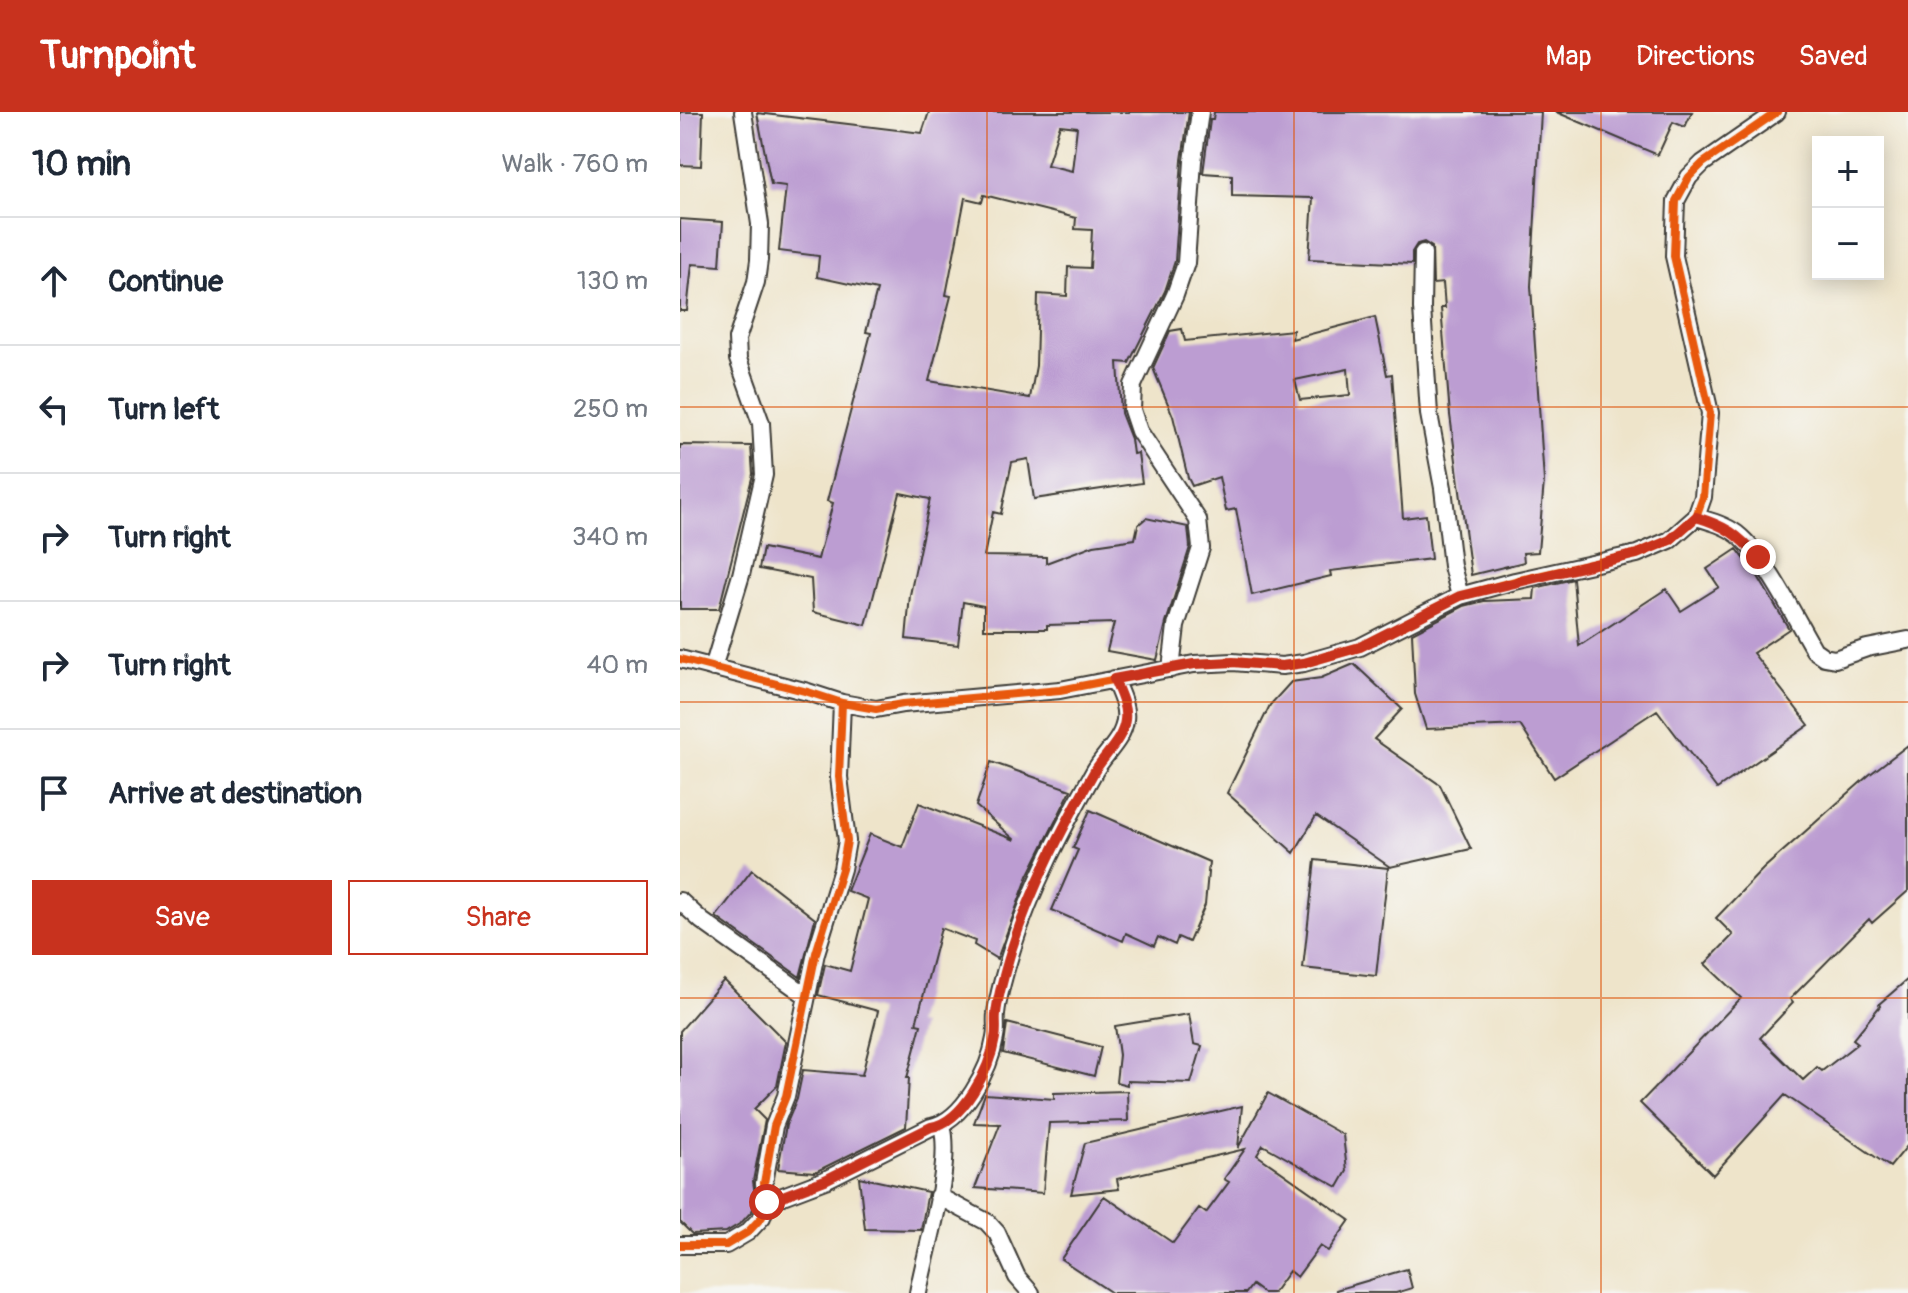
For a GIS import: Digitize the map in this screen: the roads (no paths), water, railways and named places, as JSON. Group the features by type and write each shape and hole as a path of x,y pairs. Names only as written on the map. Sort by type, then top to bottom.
{"street":[{"path":"713,668 741,575 764,475 761,423 738,359 737,339 756,282 760,224 743,112"},
{"path":"1171,669 1176,626 1201,548 1198,520 1139,431 1132,410 1133,385 1163,322 1186,263 1193,161 1200,112"},
{"path":"680,659 842,703 876,709 1060,690 1171,669 1233,662 1282,666 1360,647 1460,596 1637,554 1670,540 1696,517 1703,497 1710,413 1674,256 1676,201 1689,177 1703,163 1777,112"},
{"path":"1423,253 1422,308 1429,414 1443,488 1452,566 1460,596"},
{"path":"1696,517 1721,525 1738,535 1758,557 1814,650 1824,657 1835,659 1867,648 1908,640"},
{"path":"767,1202 825,1180 931,1127 942,1125 958,1113 973,1093 986,1067 995,1038 996,1012 1023,915 1096,769 1120,735 1125,721 1124,705 1114,679"},
{"path":"680,1245 726,1245 748,1232 762,1217 767,1202 764,1183 774,1126 786,1096 816,953 842,869 847,841 839,777 842,703"},
{"path":"680,901 702,921 807,996"},
{"path":"918,1293 946,1140 942,1125"},
{"path":"938,1196 987,1222 997,1233 1017,1277 1031,1293"}]}
